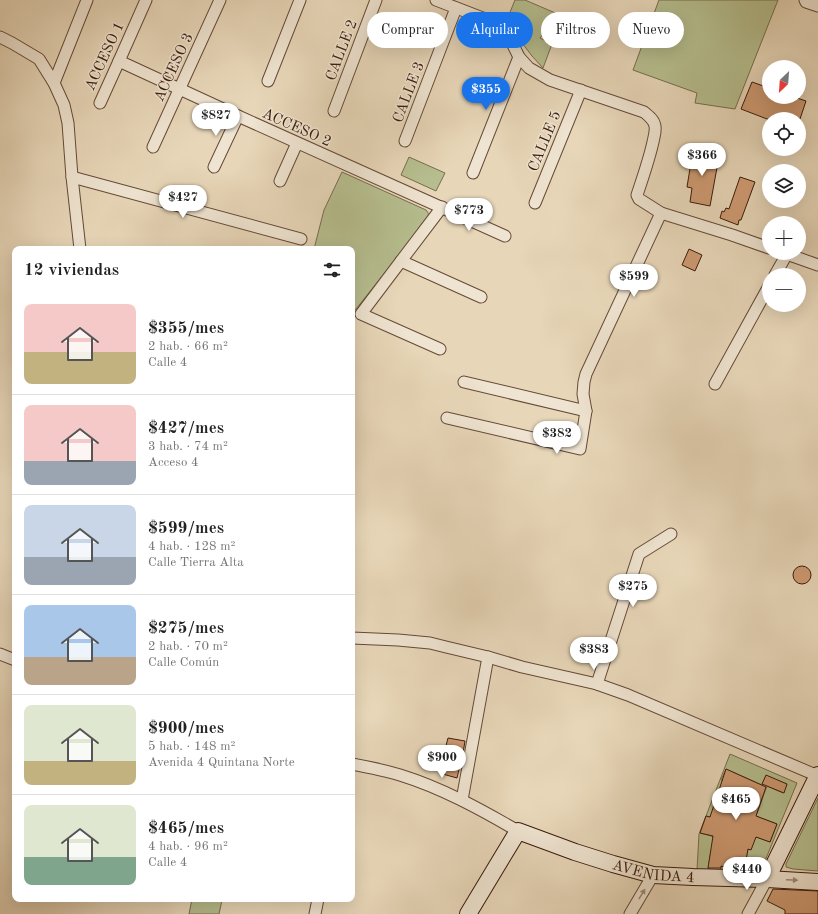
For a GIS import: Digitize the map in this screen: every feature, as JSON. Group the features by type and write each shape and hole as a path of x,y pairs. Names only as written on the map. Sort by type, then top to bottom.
{"main road":[{"path":"767,879 818,775"},
{"path":"468,914 518,831"},
{"name":"AVENIDA 4","path":"518,831 575,852 653,875 818,882"}],"street":[{"path":"54,82 87,0"},
{"name":"ACCESO 1","path":"100,103 146,0"},
{"name":"ACCESO 3","path":"153,147 220,0"},
{"path":"268,81 300,0"},
{"name":"CALLE 2","path":"334,111 376,0"},
{"path":"436,0 493,22 500,27 510,39 519,57 529,68 550,80 644,112 649,116 654,121 656,132 638,195 639,199 661,213 762,246"},
{"path":"806,1 818,6"},
{"name":"CALLE 3","path":"405,141 456,8"},
{"path":"0,37 39,59 54,82 64,105 68,123 80,246"},
{"path":"473,173 519,57"},
{"name":"ACCESO 2","path":"119,62 505,236"},
{"name":"CALLE 5","path":"535,203 581,90"},
{"path":"214,167 238,116"},
{"path":"280,180 297,143"},
{"path":"72,177 301,240"},
{"path":"440,349 361,314 442,207"},
{"path":"447,418 580,449 586,411 583,394 586,374 661,213"},
{"path":"803,260 818,265"},
{"path":"401,261 481,297"},
{"path":"715,384 762,299"},
{"path":"464,382 586,411"},
{"path":"597,684 639,554 671,534"},
{"path":"355,638 398,640 430,644 597,684 628,695 818,775"},
{"path":"0,654 12,659"},
{"path":"462,800 488,657"},
{"path":"355,765 399,774 428,785 462,800 518,831"},
{"path":"630,914 653,875"},
{"path":"748,914 767,879"},
{"path":"315,914 317,902"}],"green space":[{"path":"515,0 525,0 553,12 541,12 541,48 550,48 543,68 526,48 533,48 533,12 510,12"},
{"path":"659,0 778,0 735,109 695,103 697,93 633,70 641,48 684,48 684,12 655,12"},
{"path":"409,157 445,173 436,191 401,175"},
{"path":"342,172 428,212 427,220 355,310 355,246 315,246 324,210"},
{"path":"730,754 797,783 760,873 697,870 699,834","holes":["726,769 762,785 766,776 787,784 783,793 767,786 756,816 777,824 770,842 742,832 748,849 744,866 732,865 732,869 721,866 720,871 708,869 711,850 726,854 715,837 700,833 706,816 728,822 732,810 714,804 717,794 736,800 740,788 721,780"]},
{"path":"818,798 818,871 786,867 786,864"},
{"path":"191,902 222,902 219,914 189,914"}],"building":[{"path":"752,82 762,86 762,104 805,104 802,112 762,112 762,117 741,109"},
{"path":"693,150 715,154 714,161 718,162 710,206 690,202 692,188 687,187"},
{"path":"740,177 755,182 738,225 720,218 722,211 724,212 726,208 729,209"},
{"path":"689,249 702,255 695,271 682,265"},
{"path":"798,566 806,566 811,571 809,582 806,584 798,584 793,579 793,571"},
{"path":"448,738 465,741 457,778 439,773"},
{"path":"726,769 766,787 756,816 777,824 770,842 756,837 751,850 748,849 745,866 732,865 732,869 721,866 721,868 708,868 713,836 700,833 706,816 710,817"},
{"path":"766,775 787,784 784,793 762,784"},
{"path":"773,889 818,891 818,914 785,914 785,910 767,901"}]}
